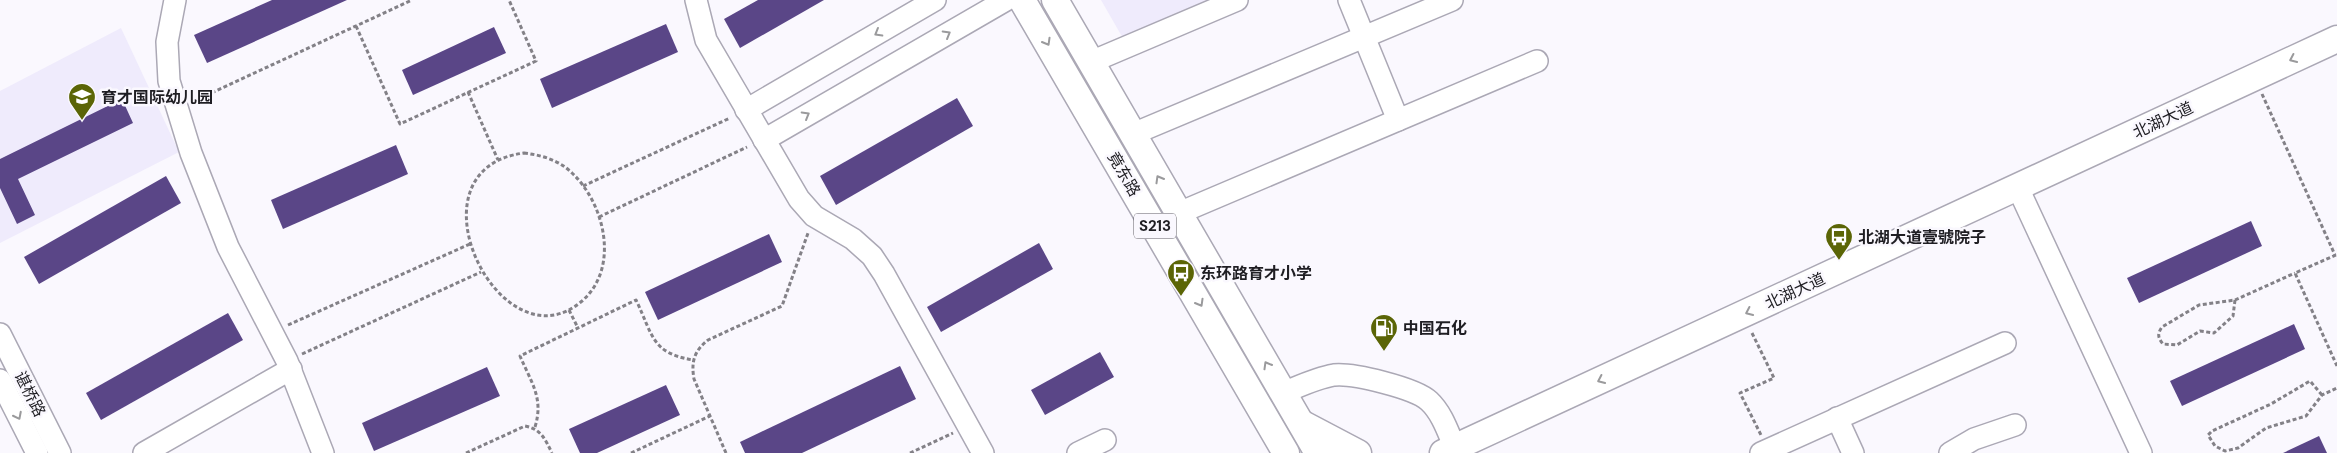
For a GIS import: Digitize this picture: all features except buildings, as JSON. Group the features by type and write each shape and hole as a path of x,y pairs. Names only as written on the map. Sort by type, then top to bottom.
{"main road":[{"name":"竟东路","path":"1022,0 1279,447"},
{"name":"竟东路","path":"1055,0 1318,453"},
{"name":"北湖大道","path":"1486,453 1751,330 2337,39"},
{"name":"北湖大道","path":"1445,451 2021,195 2262,93 2337,58"},
{"path":"1300,422 1320,435 1358,453"}],"street":[{"path":"175,0 167,42 169,81 191,153 228,246 289,365 323,453"},
{"path":"696,0 706,40 799,199 814,216 853,239 872,256 884,274 983,453"},
{"path":"746,110 936,0"},
{"path":"764,140 1006,0"},
{"path":"1091,62 1237,0"},
{"path":"1350,0 1398,120"},
{"path":"1133,134 1452,0"},
{"path":"1179,213 1537,61"},
{"path":"2021,195 2135,451"},
{"name":"谌桥路","path":"0,334 60,453"},
{"path":"1765,451 2005,342"},
{"path":"144,453 289,365"},
{"path":"1283,393 1320,378 1336,375 1352,376 1419,393 1438,411 1445,451"},
{"name":"谌桥路","path":"0,380 37,453"},
{"path":"1838,418 1853,453"},
{"path":"1950,453 1974,439 2015,425"},
{"path":"1078,453 1105,440"}],"path":[{"path":"177,108 412,0"},
{"path":"356,26 400,124 536,61 510,0"},
{"path":"468,92 498,160"},
{"path":"2235,300 2233,316 2214,334 2200,331 2177,345 2163,344 2159,339 2158,332 2162,327 2199,305 2235,300 2336,255 2262,93"},
{"path":"583,186 746,110"},
{"path":"598,217 764,140"},
{"path":"511,154 537,154 561,164 583,186 598,217 605,245 601,274 587,296 569,310 550,315 529,312 504,298 481,272 470,244 467,228 468,199 479,176 498,160 511,154"},
{"path":"726,453 694,379 693,360 700,346 708,340 782,306 814,216"},
{"path":"273,332 470,244"},
{"path":"289,365 481,272"},
{"path":"2295,274 2337,366"},
{"path":"535,428 539,410 538,398 520,356 636,300 660,347 669,354 693,360"},
{"path":"569,310 578,328"},
{"path":"1751,330 1774,378 1740,393 1765,451"},
{"path":"2322,395 2310,381 2270,404 2212,431 2208,435 2210,441 2225,451 2238,448 2266,428 2306,416 2322,395 2337,388"},
{"path":"631,453 710,416"},
{"path":"466,453 525,426 535,428 542,433 552,453"},
{"path":"910,453 968,426"}],"shaded area":[{"path":"1101,0 1219,0 1124,40"},
{"name":"育才国际幼儿园","path":"121,28 179,152 0,243 0,91"}],"place":[{"name":"育才国际幼儿园","path":"82,121"},
{"name":"北湖大道壹號院子","path":"1839,261"},
{"name":"东环路育才小学","path":"1181,297"},
{"name":"中国石化","path":"1384,352"}]}
